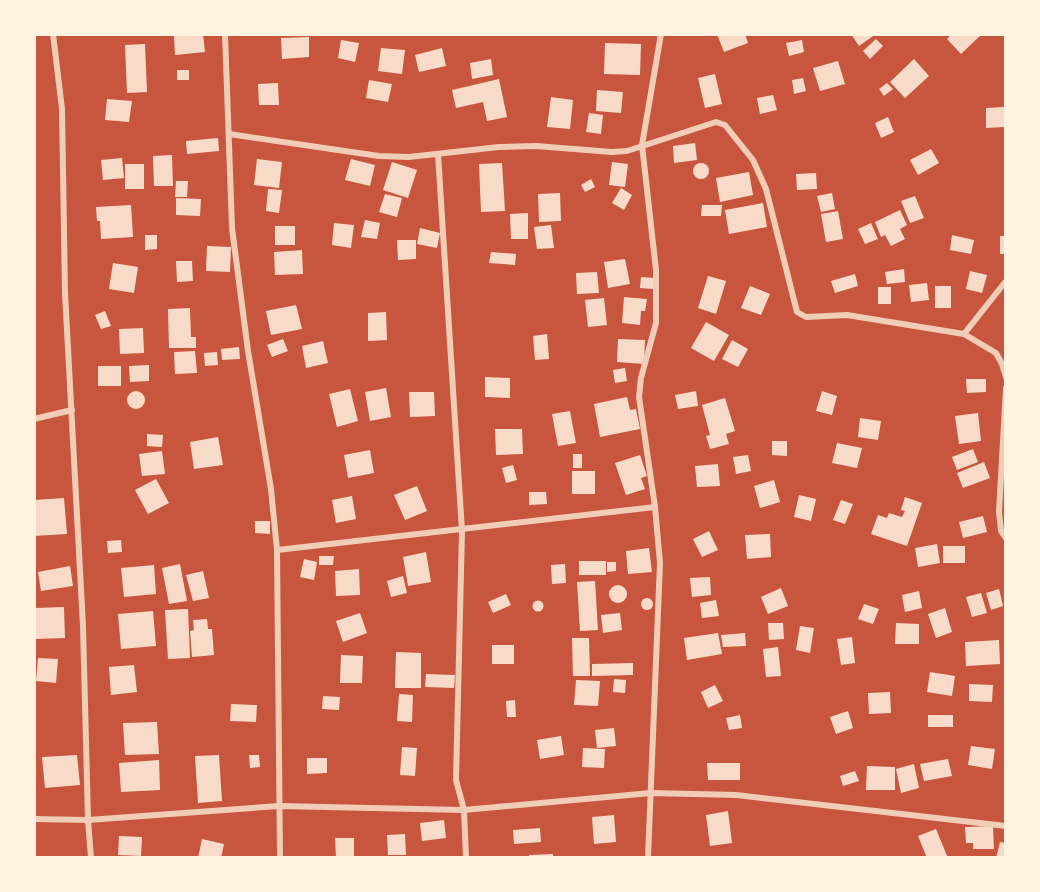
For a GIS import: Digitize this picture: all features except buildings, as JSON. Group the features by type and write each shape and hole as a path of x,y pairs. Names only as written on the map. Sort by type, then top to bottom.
{"street":[{"path":"53,34 62,110 65,293 83,626 91,858"},
{"path":"225,34 232,228 248,351 272,489 277,550 280,858"},
{"path":"648,858 660,563 656,507 639,397 641,378 656,323 656,270 642,145 661,34"},
{"path":"229,134 379,156 409,157 499,147 536,146 612,152 627,151 716,122 725,125 753,160 762,180 797,312 806,318 847,315 964,334 996,353 1005,377"},
{"path":"438,154 462,531 456,780 464,810 466,858"},
{"path":"964,334 1005,281"},
{"path":"1005,388 999,512 1001,531 1005,538"},
{"path":"34,419 72,410"},
{"path":"277,550 462,531 656,507"},
{"path":"34,819 88,820 279,806 464,810 651,793 736,795 1005,826"}]}
